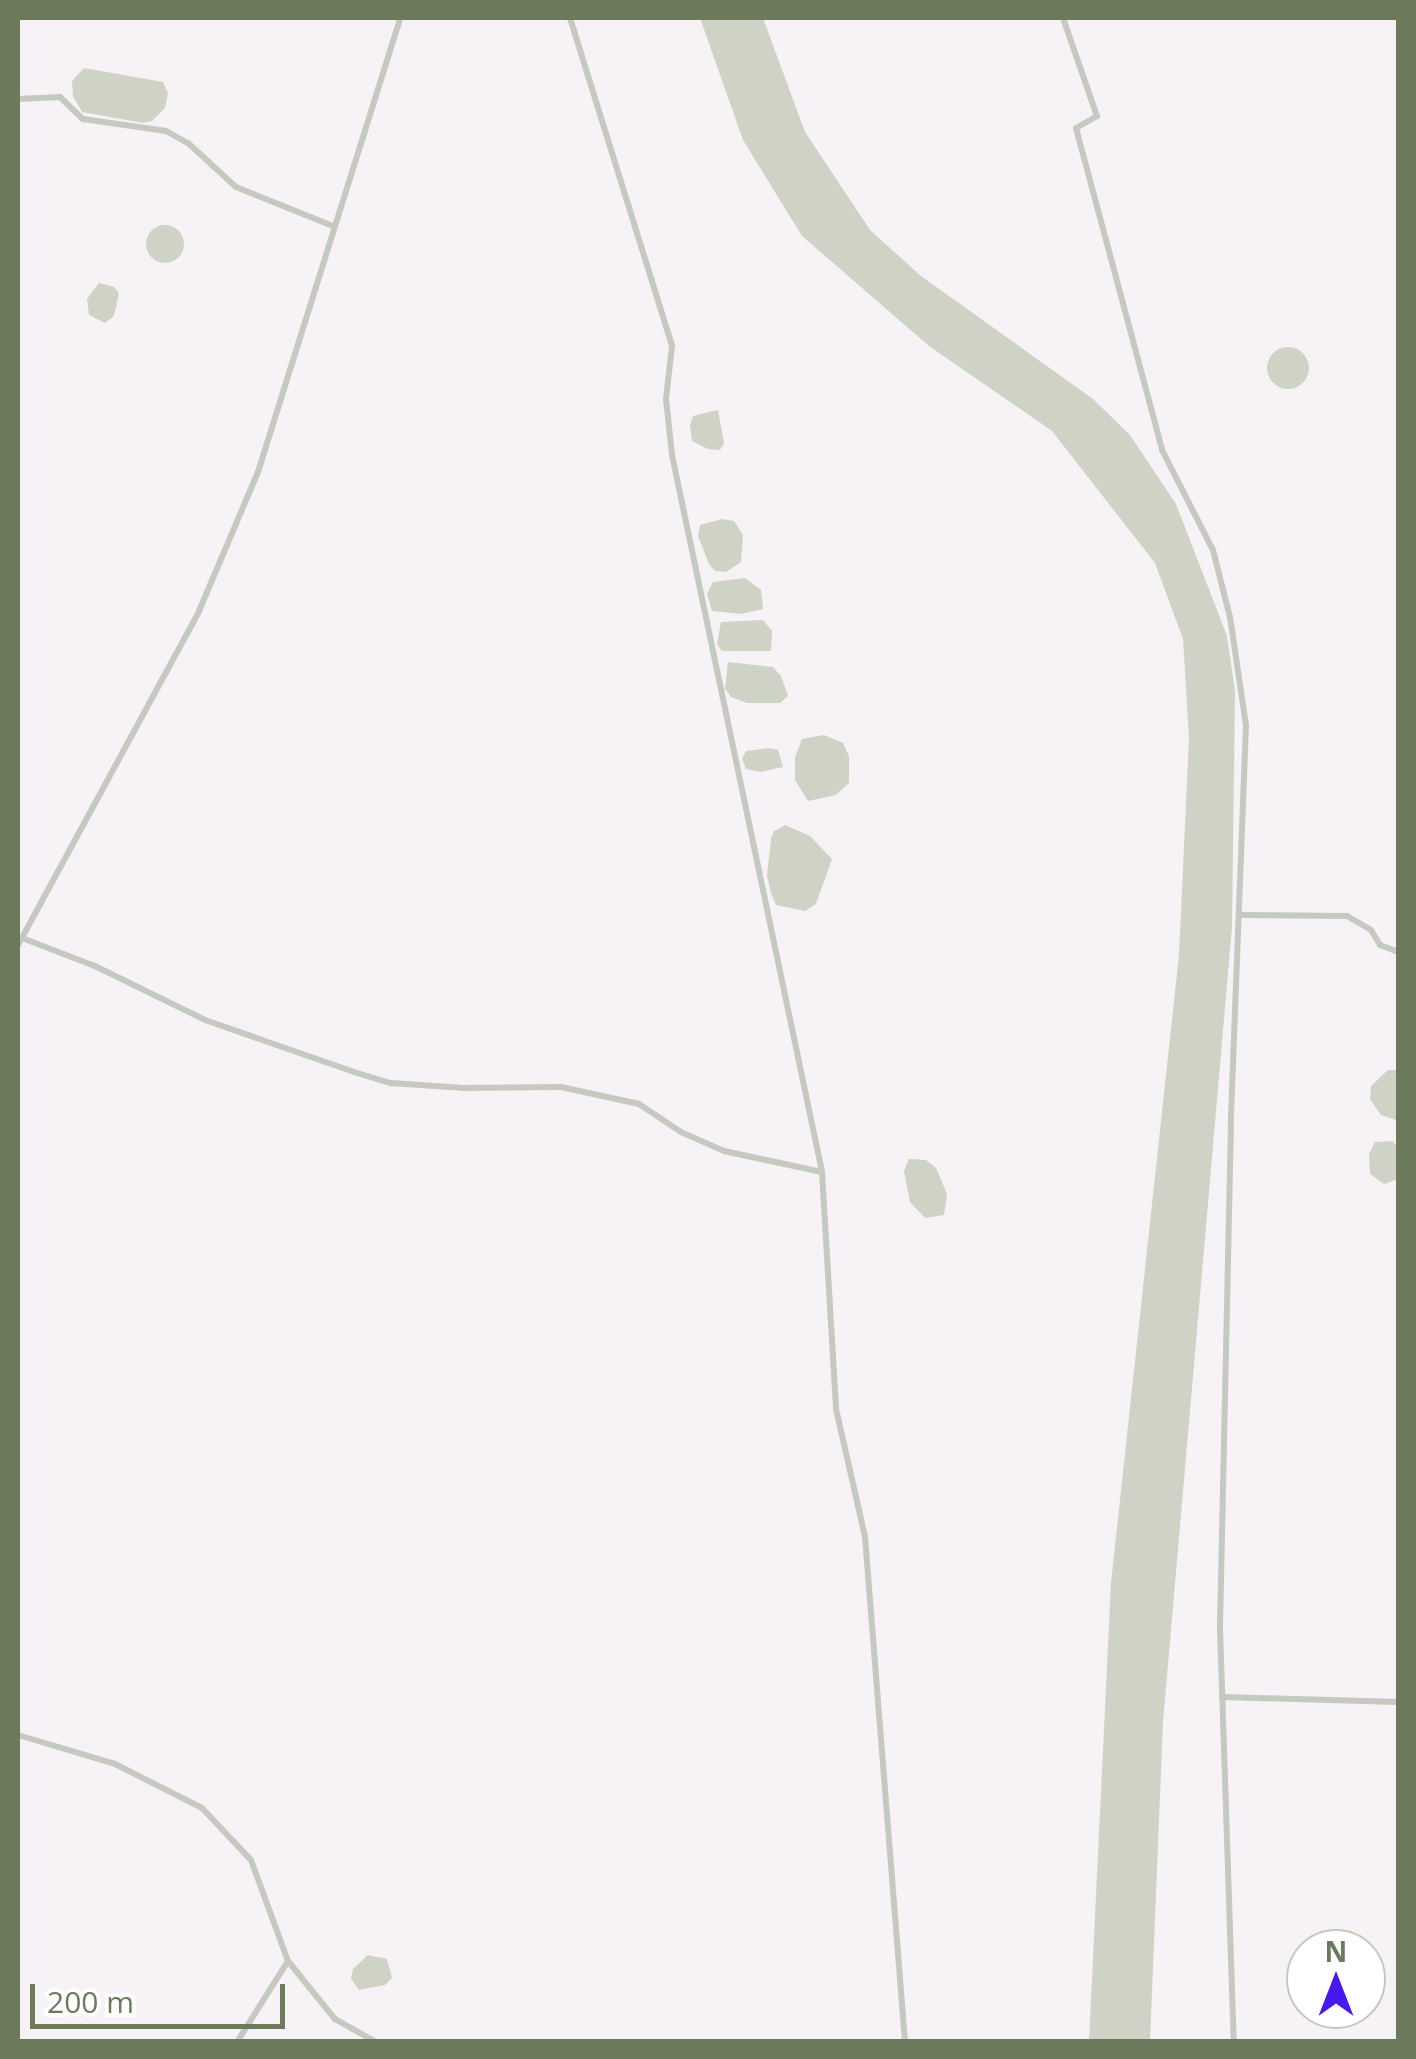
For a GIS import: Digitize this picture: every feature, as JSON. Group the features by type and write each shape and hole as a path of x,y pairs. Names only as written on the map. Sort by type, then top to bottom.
{"street":[{"path":"400,18 258,472 199,611 20,942 96,966 205,1020 354,1072 391,1082 464,1088 561,1087 639,1104 682,1132 724,1151 822,1172"},
{"path":"570,18 672,346 666,399 672,455 822,1172 836,1410 864,1536 904,2042"},
{"path":"1062,18 1097,116 1076,128 1162,450 1213,550 1230,617 1246,726 1228,1241 1222,1697 1234,2042"},
{"path":"18,99 60,97 83,119 166,131 188,143 236,187 333,226"},
{"path":"1241,915 1346,916 1371,930 1380,945 1398,952"},
{"path":"1222,1697 1398,1702"},
{"path":"18,1735 115,1764 202,1808 251,1860 288,1962 335,2020 376,2042"},
{"path":"237,2042 288,1962"}],"shaded area":[{"path":"700,18 763,18 805,132 870,230 921,276 1093,399 1130,435 1176,504 1227,636 1235,691 1232,927 1163,1722 1150,2041 1089,2041 1111,1583 1179,955 1189,738 1183,639 1155,563 1052,431 929,346 802,236 743,140"},
{"path":"84,68 163,82 168,93 165,108 152,121 143,123 82,112 73,96 72,81"},
{"path":"165,225 178,231 184,244 178,257 165,263 152,257 146,244 152,231"},
{"path":"99,283 114,287 119,293 114,316 105,323 89,315 87,299"},
{"path":"1288,347 1303,353 1309,368 1303,383 1288,389 1273,383 1267,368 1273,353"},
{"path":"718,410 724,443 720,450 692,441 693,416"},
{"path":"722,519 734,521 743,535 741,562 726,572 715,571 709,564 698,536 700,525"},
{"path":"745,578 761,590 763,609 741,614 712,611 707,594 713,582"},
{"path":"763,620 772,631 771,651 722,651 717,644 721,622"},
{"path":"728,662 773,667 788,696 780,703 747,703 731,697 725,689"},
{"path":"824,735 843,743 849,756 849,783 836,795 808,801 795,780 795,757 802,739"},
{"path":"778,750 783,767 761,772 746,769 742,759 746,751"},
{"path":"785,825 810,836 832,859 816,904 805,911 776,905 767,876 771,839 774,831"},
{"path":"1388,1070 1398,1070 1396,1120 1381,1115 1370,1099 1371,1086"},
{"path":"1392,1141 1398,1147 1398,1179 1384,1184 1370,1174 1369,1154 1375,1142"},
{"path":"909,1159 926,1160 936,1168 947,1194 944,1215 925,1218 910,1202 904,1171"},
{"path":"368,1955 387,1959 392,1978 385,1985 359,1990 351,1979 353,1969"}]}
